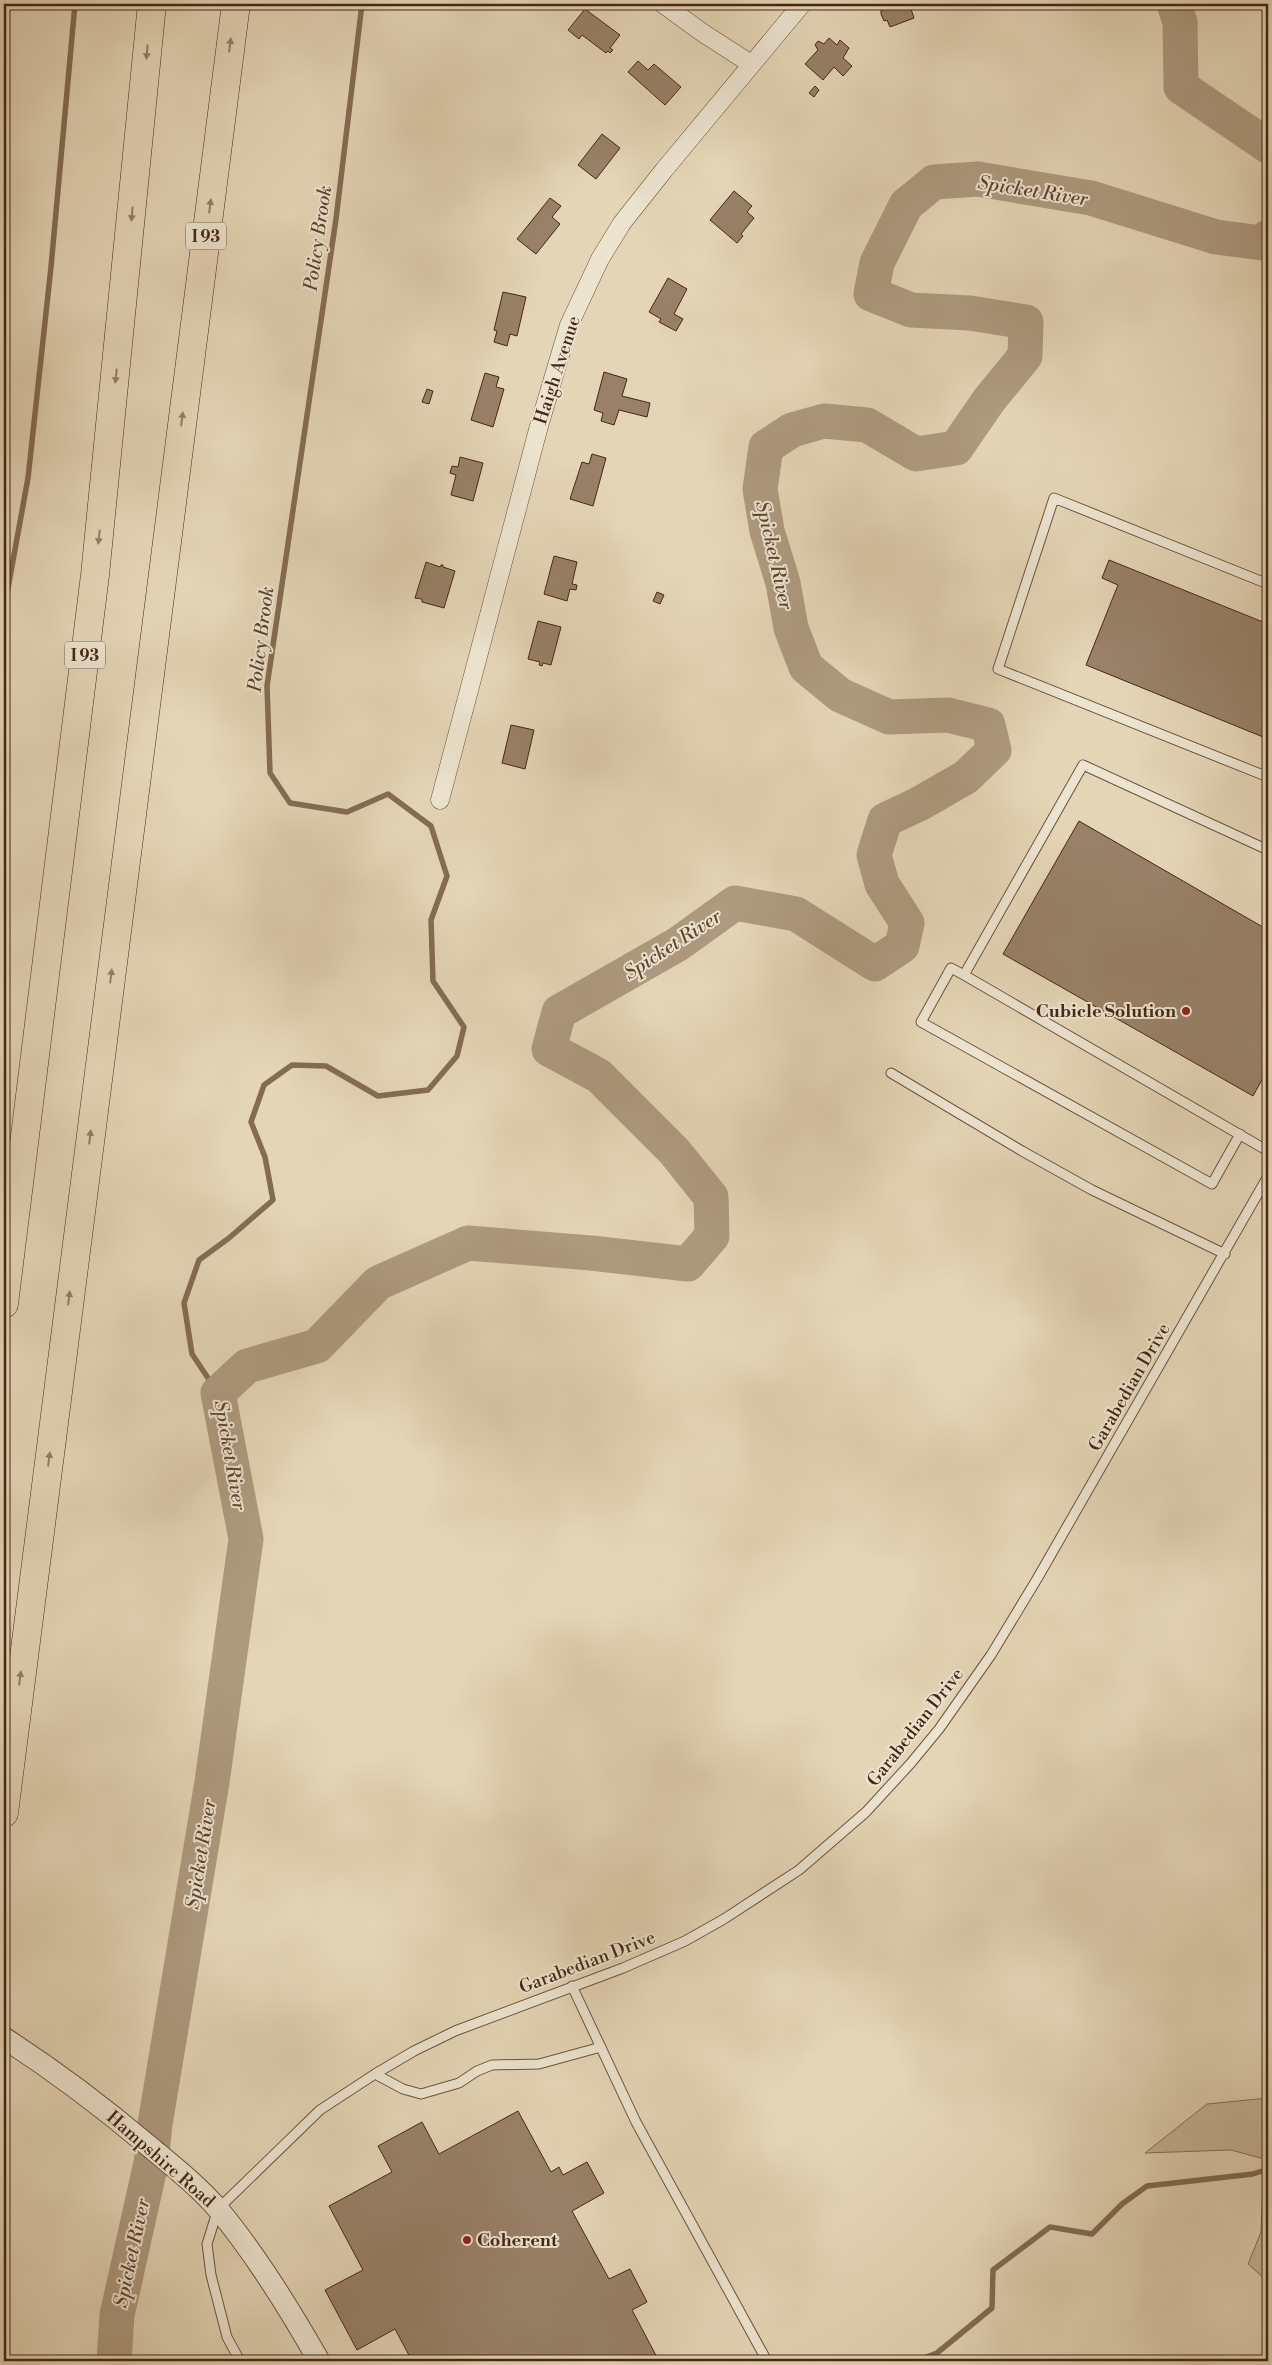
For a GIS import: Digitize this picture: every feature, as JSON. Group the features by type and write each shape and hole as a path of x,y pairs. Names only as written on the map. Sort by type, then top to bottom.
{"highway":[{"name":"I 93","path":"4,1304 95,575 152,4"},
{"name":"I 93","path":"4,1813 7,1758 236,4"}],"street":[{"path":"663,4 751,64"},
{"name":"Haigh Avenue","path":"440,800 536,436 569,325 600,259 622,223 802,4"},
{"name":"Hampshire Road","path":"4,2038 44,2064 135,2135 196,2186 218,2209 257,2260 319,2361"}],"lane":[{"path":"1268,584 1054,498 998,669 1268,777"},
{"path":"964,975 1083,765 1268,850"},
{"path":"1240,1134 1212,1184 921,1022 951,968 1240,1134 1268,1151"},
{"path":"891,1073 1022,1151 1092,1190 1225,1254"},
{"name":"Garabedian Drive","path":"218,2209 320,2110 375,2074 414,2051 455,2031 623,1968 686,1941 762,1895 817,1857 866,1812 912,1764 991,1655 1225,1254 1268,1176"},
{"path":"572,1986 636,2122 767,2361"},
{"path":"375,2074 403,2089 421,2094 459,2083 477,2071 492,2065 539,2064 601,2047"},
{"path":"218,2209 207,2244 211,2276 227,2337 240,2361"}],"shaded area":[{"path":"1268,2098 1268,2282 1248,2264 1261,2232 1264,2159 1231,2150 1145,2153 1207,2104"}],"building":[{"path":"881,4 905,4 907,8 910,6 914,18 890,27 887,20 884,21 881,14"},
{"path":"585,9 620,35 610,48 613,50 610,53 608,51 606,53 582,35 579,39 568,30"},
{"path":"829,38 837,45 840,40 849,48 843,58 852,66 843,76 834,67 823,80 805,64 818,50 815,45 818,41 824,44"},
{"path":"638,61 648,70 654,64 681,87 665,105 628,72"},
{"path":"815,86 819,90 814,97 809,93"},
{"path":"602,134 620,148 596,179 578,165"},
{"path":"734,191 752,206 747,212 754,218 741,234 743,236 737,243 710,220"},
{"path":"550,198 561,206 552,217 560,224 536,254 517,239"},
{"path":"668,278 687,289 674,314 683,319 676,331 659,322 661,319 649,312"},
{"path":"503,292 526,297 517,336 510,334 507,346 494,342 497,331 494,330"},
{"path":"604,372 627,379 622,396 650,403 647,417 619,410 614,425 601,421 603,413 594,410"},
{"path":"485,373 499,377 496,387 504,389 493,427 471,420"},
{"path":"427,389 433,391 429,404 422,402"},
{"path":"592,454 606,458 593,506 570,499 582,462 589,464"},
{"path":"460,457 483,463 473,501 451,495 456,475 450,473 452,466 458,467"},
{"path":"554,556 577,562 572,584 577,585 576,590 570,589 567,601 544,594"},
{"path":"1109,560 1268,624 1268,739 1086,665 1118,585 1102,578"},
{"path":"426,562 440,567 443,565 443,567 455,571 444,608 415,598"},
{"path":"657,592 664,595 660,604 653,601"},
{"path":"538,621 561,627 551,665 543,663 542,666 539,665 540,662 528,659"},
{"path":"511,725 534,730 525,769 502,763"},
{"name":"Cubicle Solution","path":"1079,821 1268,930 1268,1069 1253,1096 1003,954"},
{"name":"Coherent","path":"518,2111 551,2172 559,2167 563,2175 587,2162 604,2193 572,2211 609,2279 630,2269 647,2302 632,2310 659,2361 412,2361 395,2329 357,2350 325,2290 363,2270 329,2206 392,2172 378,2146 422,2122 439,2154"}],"waterway":[{"path":"4,610 28,478 51,267 75,4"},
{"name":"Policy Brook","path":"218,1393 192,1354 184,1303 199,1260 229,1238 273,1200 265,1157 251,1122 264,1085 292,1065 326,1066 378,1096 428,1090 457,1056 464,1027 433,981 431,920 447,876 431,826 388,794 347,812 290,803 270,773 267,686 336,219 362,4"},
{"name":"Spicket River","path":"1174,4 1180,22 1181,87 1268,146"},
{"name":"Spicket River","path":"114,2361 117,2315 151,2163 155,2124 212,1782 246,1539 218,1393 247,1366 317,1346 378,1283 468,1243 591,1253 688,1264 712,1236 711,1197 674,1151 599,1076 549,1049 559,1012 678,944 735,903 796,914 875,964 902,946 907,923 882,884 874,855 885,820 919,804 966,777 994,750 988,725 948,715 889,717 840,695 806,667 791,628 783,583 767,531 760,489 766,447 792,430 824,421 867,425 916,454 956,448 989,400 1025,356 1026,322 970,313 911,310 871,294 877,263 906,205 934,182 978,179 1091,198 1216,237 1262,243 1268,237"},
{"path":"916,2361 937,2353 992,2308 993,2270 1050,2227 1092,2234 1122,2204 1147,2186 1253,2174 1268,2169"}],"place":[{"name":"Cubicle Solution","path":"1186,1011"},
{"name":"Coherent","path":"467,2240"}]}
